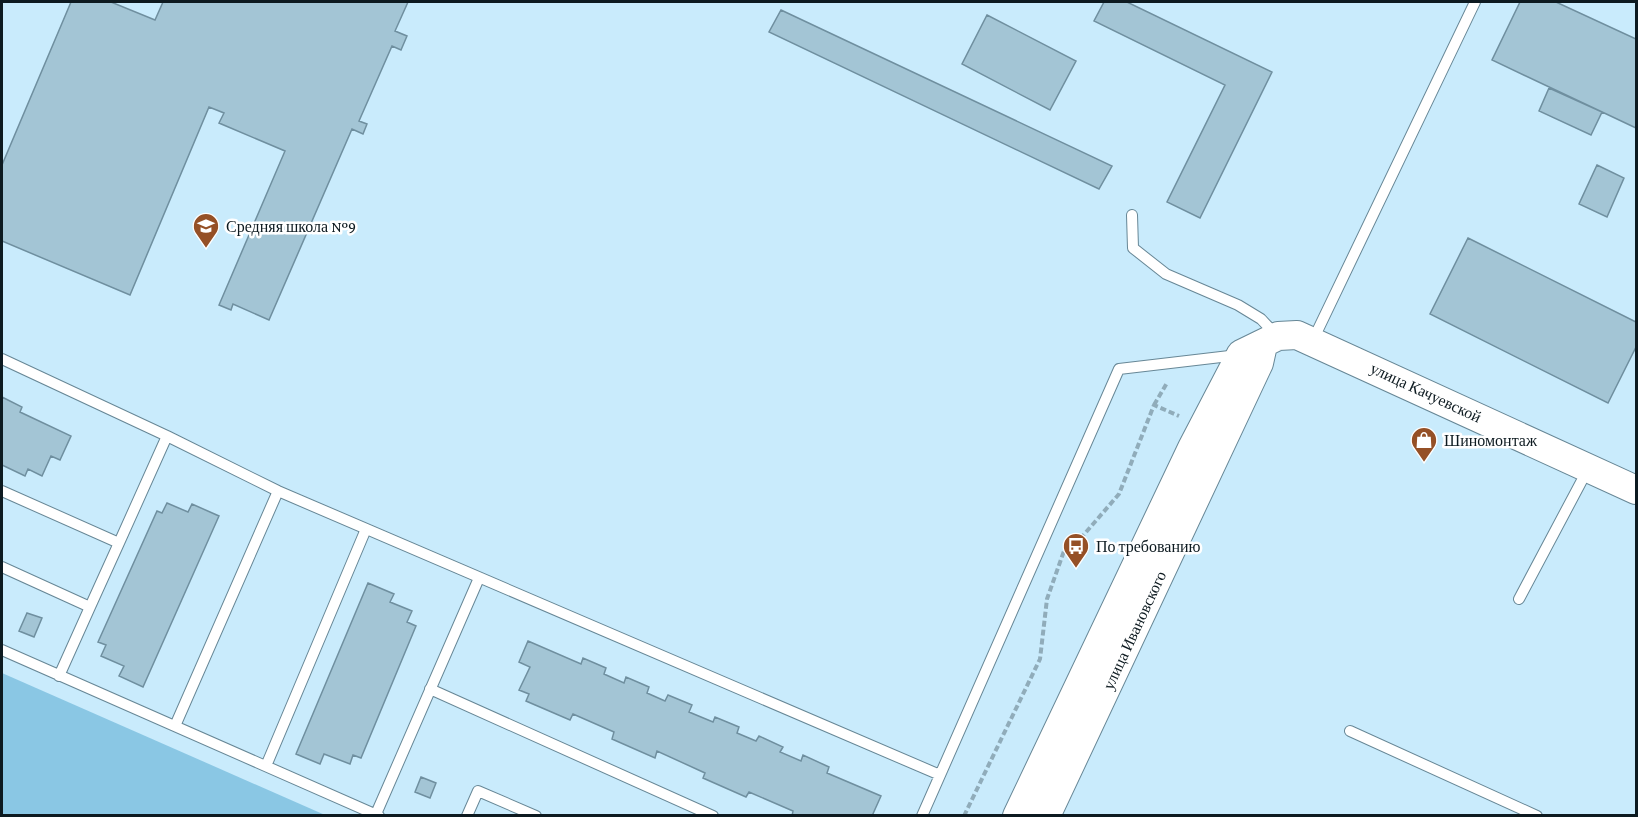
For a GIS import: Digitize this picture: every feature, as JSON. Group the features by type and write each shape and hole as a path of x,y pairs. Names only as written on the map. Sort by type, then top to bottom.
{"street":[{"name":"улица Качуевской","path":"1261,345 1297,334 1313,340 1636,490"},
{"name":"улица Ивановского","path":"1017,816 1192,448 1261,345"},
{"name":"улица Ивановского","path":"1046,816 1259,363 1261,345"}],"lane":[{"path":"1313,340 1474,2"},
{"path":"922,816 1119,369 1261,345 1261,319 1238,305 1166,274 1133,248 1132,215"},
{"path":"2,359 279,491 940,775"},
{"path":"60,676 167,436"},
{"path":"1519,599 1589,467"},
{"path":"2,491 119,543"},
{"path":"175,726 279,491"},
{"path":"266,766 366,529"},
{"path":"2,567 90,607"},
{"path":"2,650 377,815 479,578"},
{"path":"430,689 713,816"},
{"path":"1350,731 1537,816"},
{"path":"467,816 478,791 536,816"}],"shaded area":[{"path":"2,673 325,815 2,815"}],"building":[{"path":"71,2 111,2 155,20 163,2 408,2 395,31 407,36 401,50 392,46 359,121 367,124 363,134 352,129 269,320 233,304 231,310 219,305 285,151 219,123 224,113 209,107 130,295 2,241 2,165"},
{"path":"1104,2 1127,2 1272,72 1200,218 1167,202 1225,85 1094,21"},
{"path":"1520,2 1556,2 1636,39 1636,128 1492,60"},
{"path":"781,10 1112,166 1099,189 769,32"},
{"path":"987,15 1076,61 1050,110 962,64"},
{"path":"1549,88 1602,112 1591,135 1539,111"},
{"path":"1597,165 1624,178 1607,217 1579,204"},
{"path":"1468,238 1636,322 1636,347 1608,403 1430,314"},
{"path":"2,397 22,407 20,412 71,436 60,460 51,456 42,476 28,469 25,476 2,465"},
{"path":"167,503 188,512 192,504 219,516 143,687 119,676 124,666 101,656 106,645 98,642 157,511 162,513"},
{"path":"368,583 394,594 390,602 412,611 407,622 416,626 361,758 353,755 350,764 324,754 320,764 296,754"},
{"path":"27,613 42,618 34,637 19,631"},
{"path":"528,641 581,664 583,658 606,668 604,674 624,683 626,677 649,687 647,693 665,701 668,695 692,705 689,712 713,722 715,717 739,727 737,733 756,741 759,736 783,747 780,752 801,761 803,755 829,767 827,773 881,796 872,816 792,816 793,811 749,792 746,797 703,778 705,773 657,751 655,758 612,739 614,732 573,714 570,720 526,701 529,694 519,690 530,667 519,662"},
{"path":"421,777 436,783 430,798 415,792"}],"place":[{"name":"Средняя школа №9","path":"206,249"},
{"name":"Шиномонтаж","path":"1424,463"},
{"name":"По требованию","path":"1076,569"}]}
